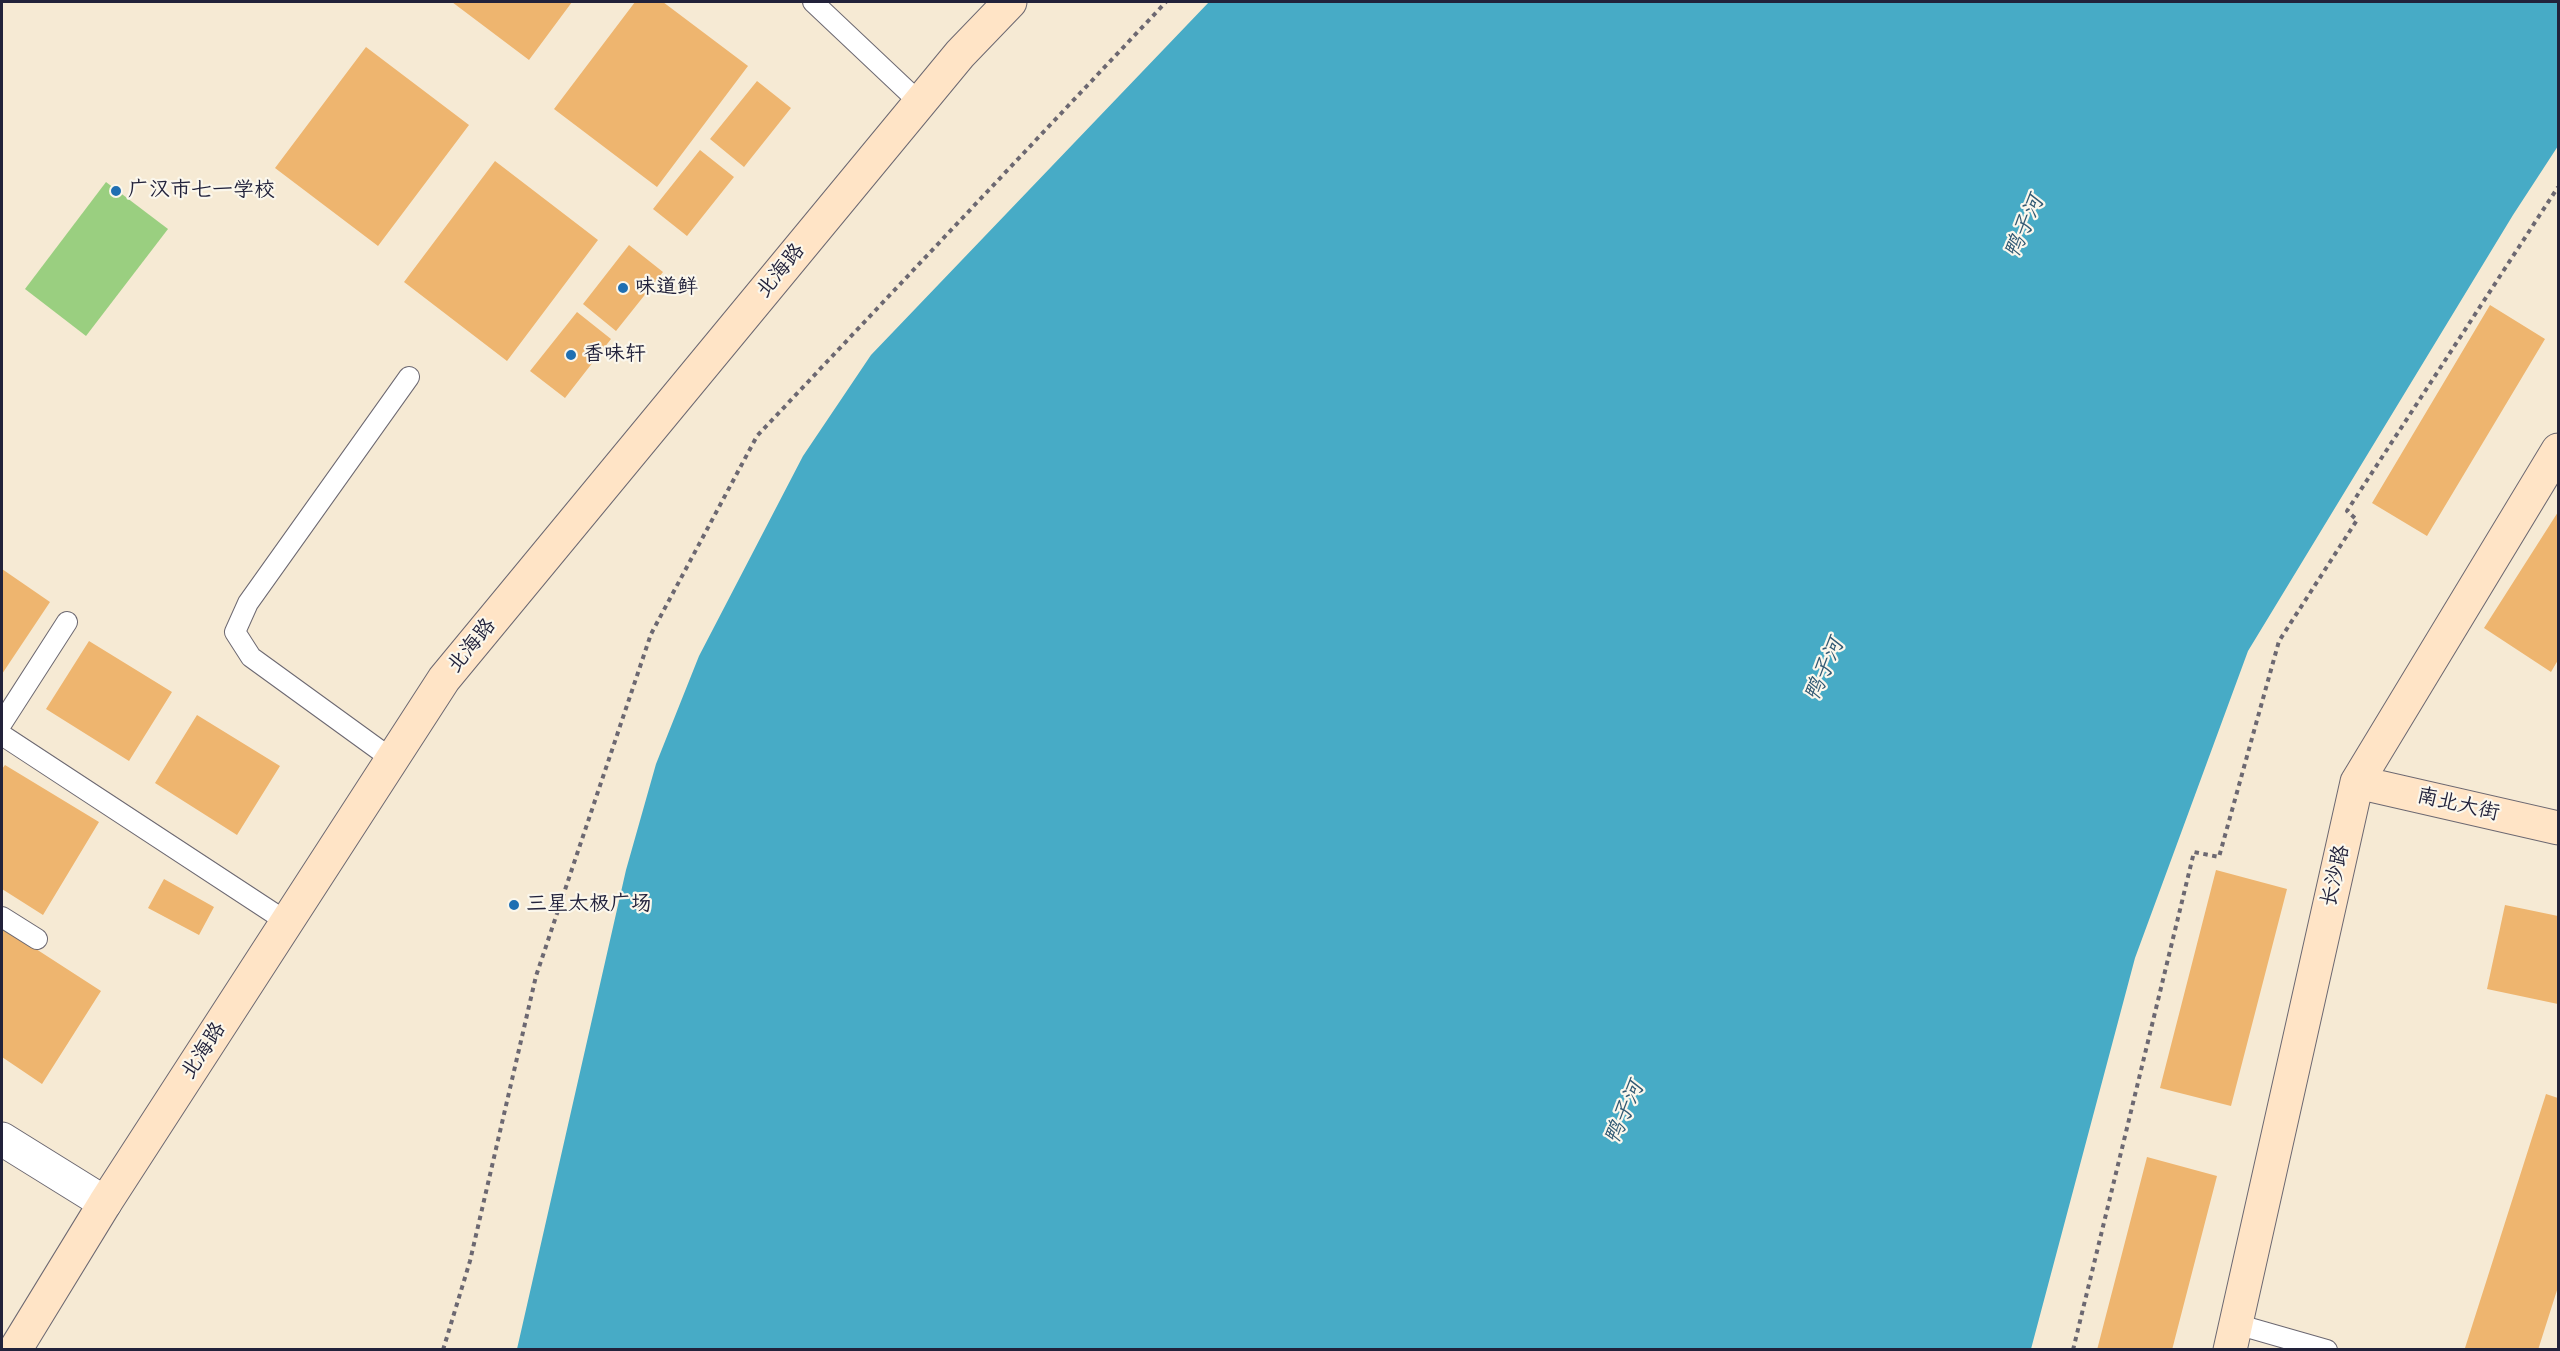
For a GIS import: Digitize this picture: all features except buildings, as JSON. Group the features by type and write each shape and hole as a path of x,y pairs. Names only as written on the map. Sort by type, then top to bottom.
{"main road":[{"name":"北海路","path":"15,1350 105,1203 444,679 960,54 1010,2"},
{"name":"长沙路","path":"2233,1337 2357,782 2559,450"},
{"name":"南北大街","path":"2357,782 2559,828"}],"street":[{"path":"2,1138 105,1203"}],"lane":[{"path":"813,2 920,103"},
{"path":"393,760 251,657 235,633 248,603 409,377"},
{"path":"2,723 67,622"},
{"path":"2,735 287,922"},
{"path":"2,917 37,939"},
{"path":"2233,1337 2327,1350"}],"path":[{"path":"443,1350 470,1261 536,976 651,634 662,613 757,436 1166,2"},
{"path":"2073,1350 2194,852 2219,856 2279,641 2357,520 2347,511 2559,187"}],"green space":[{"path":"106,182 168,229 86,336 25,289"}],"water":[{"name":"鸭子河","path":"1209,2 2558,2 2558,146 2513,215 2248,651 2135,958 2031,1349 517,1349 626,870 656,764 699,656 803,456 871,355"}],"place":[{"name":"广汉市七一学校","path":"116,191"},
{"name":"味道鲜","path":"623,288"},
{"name":"香味轩","path":"571,355"},
{"name":"三星太极广场","path":"514,905"}]}
